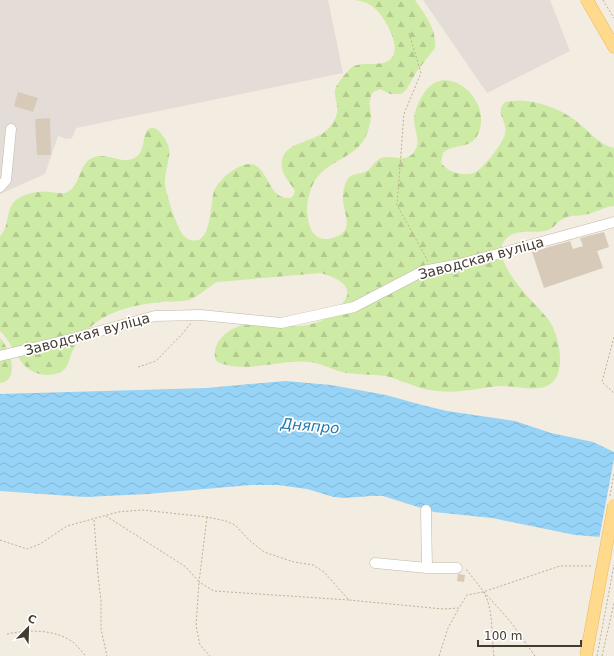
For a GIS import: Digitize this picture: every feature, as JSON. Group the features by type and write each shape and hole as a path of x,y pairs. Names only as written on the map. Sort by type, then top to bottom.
{"main road":[{"path":"587,0 614,47"},
{"path":"595,0 614,31"},
{"path":"586,656 614,505"},
{"path":"595,656 614,549"}],"street":[{"path":"0,187 6,180 12,129"},
{"name":"Заводская вуліца","path":"0,356 75,338 155,316 192,315 281,323 354,307 423,271 460,264 614,222"},
{"path":"426,510 427,568"},
{"path":"375,563 427,568 457,568"}],"path":[{"path":"603,0 614,18"},
{"path":"409,33 421,73 404,114 397,205 433,269"},
{"path":"138,367 156,361 184,332 192,321 192,315"},
{"path":"614,337 602,382 614,393"},
{"path":"0,540 27,549 40,544 67,526 118,512 142,510 207,517 226,521 235,525 249,540 264,552 294,562 313,565 324,572 349,600"},
{"path":"105,516 186,567 199,582 214,591 349,600 443,609 459,608"},
{"path":"207,517 199,582 196,626 200,645 210,656"},
{"path":"94,519 101,629 107,656"},
{"path":"595,656 614,565"},
{"path":"439,656 448,628 468,595 483,592 560,566 594,566"},
{"path":"457,568 467,570 483,592 510,621 535,656"},
{"path":"483,592 490,610 491,639 494,656"},
{"path":"602,656 614,603"},
{"path":"7,634 20,631 55,633 69,639 86,656"}],"shaded area":[{"path":"0,0 328,0 343,73 76,128 72,138 66,139 58,136 45,174 0,194"},
{"path":"423,0 550,0 570,51 487,93"}],"green space":[{"path":"355,0 415,0 432,28 435,48 417,71 406,90 401,94 390,94 380,89 373,92 370,101 370,121 365,138 352,152 328,167 314,181 308,199 307,212 310,227 317,237 324,239 332,238 342,234 345,230 347,225 343,193 349,177 367,171 381,158 403,158 411,156 416,148 418,140 414,119 418,103 427,89 437,82 447,80 458,83 475,99 480,110 481,122 475,139 443,153 441,162 452,172 462,174 474,173 478,171 492,155 501,143 505,134 505,125 501,110 505,102 525,101 546,105 573,119 600,142 614,148 614,206 584,215 570,216 561,220 548,230 515,233 503,243 502,254 505,266 513,278 548,319 555,331 559,347 560,363 557,376 553,382 540,388 502,386 445,392 423,389 386,376 342,372 309,362 237,367 216,361 216,346 222,337 230,330 247,325 306,325 323,320 334,313 345,300 347,291 345,286 340,281 321,273 217,282 189,300 153,303 112,313 98,321 79,340 71,354 67,366 61,372 46,375 29,370 19,358 6,337 0,331 0,236 5,229 9,211 13,203 30,193 65,193 74,186 87,161 96,156 105,156 124,160 135,158 140,154 146,132 153,128 157,129 169,147 169,159 165,177 166,189 172,211 178,225 183,235 188,239 198,240 203,237 209,222 215,188 232,171 244,165 253,165 260,169 274,191 281,196 290,198 293,196 295,190 282,170 282,161 286,152 297,145 317,137 330,127 336,118 337,112 335,95 336,87 351,68 362,64 385,63 393,56 395,50 392,36 381,15 372,6"},
{"path":"0,338 10,356 12,370 6,381 0,383"}],"water":[{"name":"Дняпро","path":"285,381 331,385 386,395 447,411 515,421 551,433 593,442 614,452 614,538 575,535 492,518 434,512 383,496 344,498 334,497 307,489 278,485 251,485 147,494 85,497 0,491 0,394 207,388"}],"pier":[{"path":"614,459 614,540 599,539"}],"building":[{"path":"18,92 38,98 33,112 14,106"},
{"path":"50,118 51,155 37,155 35,119"},
{"path":"604,232 609,247 597,251 603,268 544,288 532,252 570,241 573,249 583,246 580,238"},
{"path":"458,574 465,575 464,582 457,581"}]}
